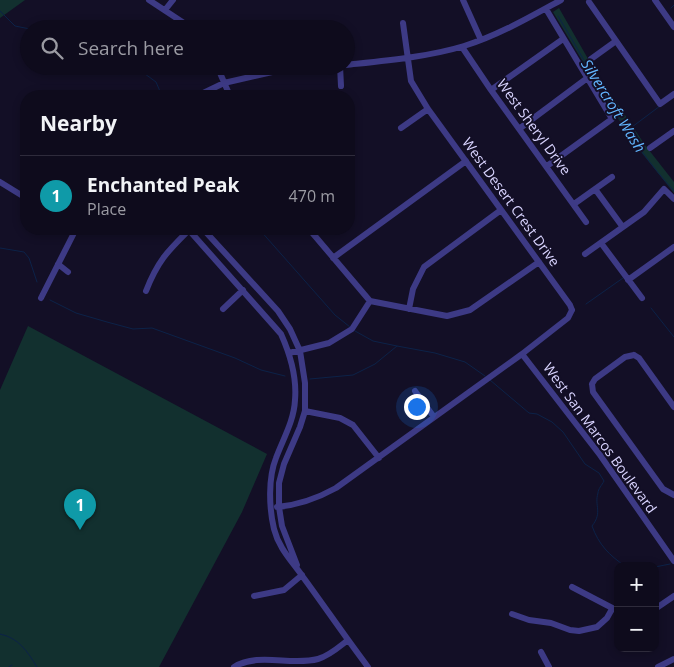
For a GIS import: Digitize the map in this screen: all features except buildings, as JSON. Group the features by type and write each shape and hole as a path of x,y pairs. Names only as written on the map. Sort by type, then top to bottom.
{"street":[{"path":"149,0 180,20"},
{"path":"165,10 173,0"},
{"path":"463,0 481,40"},
{"path":"355,64 462,47 481,40 561,0"},
{"path":"655,0 674,27"},
{"path":"589,2 660,104 674,94"},
{"path":"546,8 586,79 612,118 547,166"},
{"name":"West Desert Crest Drive","path":"403,23 411,82 428,109 575,311 522,354"},
{"path":"491,90 563,39"},
{"path":"591,59 616,41"},
{"name":"West Sheryl Drive","path":"462,47 518,129 547,166 586,222"},
{"path":"220,75 227,90"},
{"path":"210,90 256,75"},
{"path":"340,75 341,86"},
{"path":"518,129 586,79"},
{"path":"401,128 428,109"},
{"path":"650,148 674,131"},
{"path":"333,258 466,161"},
{"path":"574,204 612,177"},
{"path":"0,182 20,194"},
{"path":"595,189 622,226"},
{"path":"585,254 644,212 664,190 674,199"},
{"path":"409,309 413,289 424,267 501,210"},
{"path":"41,298 73,235"},
{"path":"146,291 163,256 183,235"},
{"path":"194,235 281,334 289,353 295,383 295,400 289,426 275,460 271,486 273,527 277,540 287,558 302,575 368,667"},
{"path":"208,235 278,311 290,329 300,351 305,383 305,411 284,464 279,483 279,507 286,538 302,575"},
{"path":"314,235 370,302 447,316 470,310 539,262"},
{"path":"601,243 642,298"},
{"path":"628,280 674,248"},
{"path":"58,264 68,272"},
{"path":"222,309 243,290"},
{"path":"289,353 329,343 354,327 370,302"},
{"path":"674,407 635,353 625,357 589,384 663,489 674,495"},
{"path":"271,506 279,507 319,498 336,488 522,354"},
{"name":"West San Marcos Boulevard","path":"522,354 595,449 674,561"},
{"path":"416,391 434,417"},
{"path":"305,411 340,418 353,425 379,458"},
{"path":"254,596 284,590 302,575"},
{"path":"572,588 614,609"},
{"path":"658,607 674,596"},
{"path":"512,614 579,632 597,627 614,611"},
{"path":"234,667 242,662 302,661 319,658 329,654 348,640"},
{"path":"540,652 548,667"},
{"path":"658,667 674,659"}],"green space":[{"path":"0,0 25,0 0,18"},
{"path":"559,8 591,64 645,145 674,182 674,193 641,152 612,110 553,12"},
{"path":"28,326 267,454 242,512 159,667 0,667 0,390"}],"waterway":[{"path":"671,8 674,5"},
{"path":"0,11 15,26 20,27"},
{"name":"Silvercroft Wash","path":"558,16 626,129 641,151 674,191"},
{"path":"146,75 156,82 159,90"},
{"path":"628,130 660,106"},
{"path":"264,235 335,315 350,327"},
{"path":"0,248 24,252 29,258 37,282"},
{"path":"586,304 623,278"},
{"path":"50,300 76,313 107,322 133,329 152,328 235,358 261,370 285,376"},
{"path":"651,308 674,337"},
{"path":"355,331 373,341 397,346"},
{"path":"310,379 353,375 375,364 397,346 435,353 465,362 485,376"},
{"path":"490,380 529,413 537,414 552,422 563,432 585,464 599,473 604,481 598,491 598,513 592,526 605,549 620,562"},
{"path":"659,566 670,564"},
{"path":"0,634 17,642 37,667"}],"place":[{"name":"Enchanted Peak","path":"80,530"}]}
